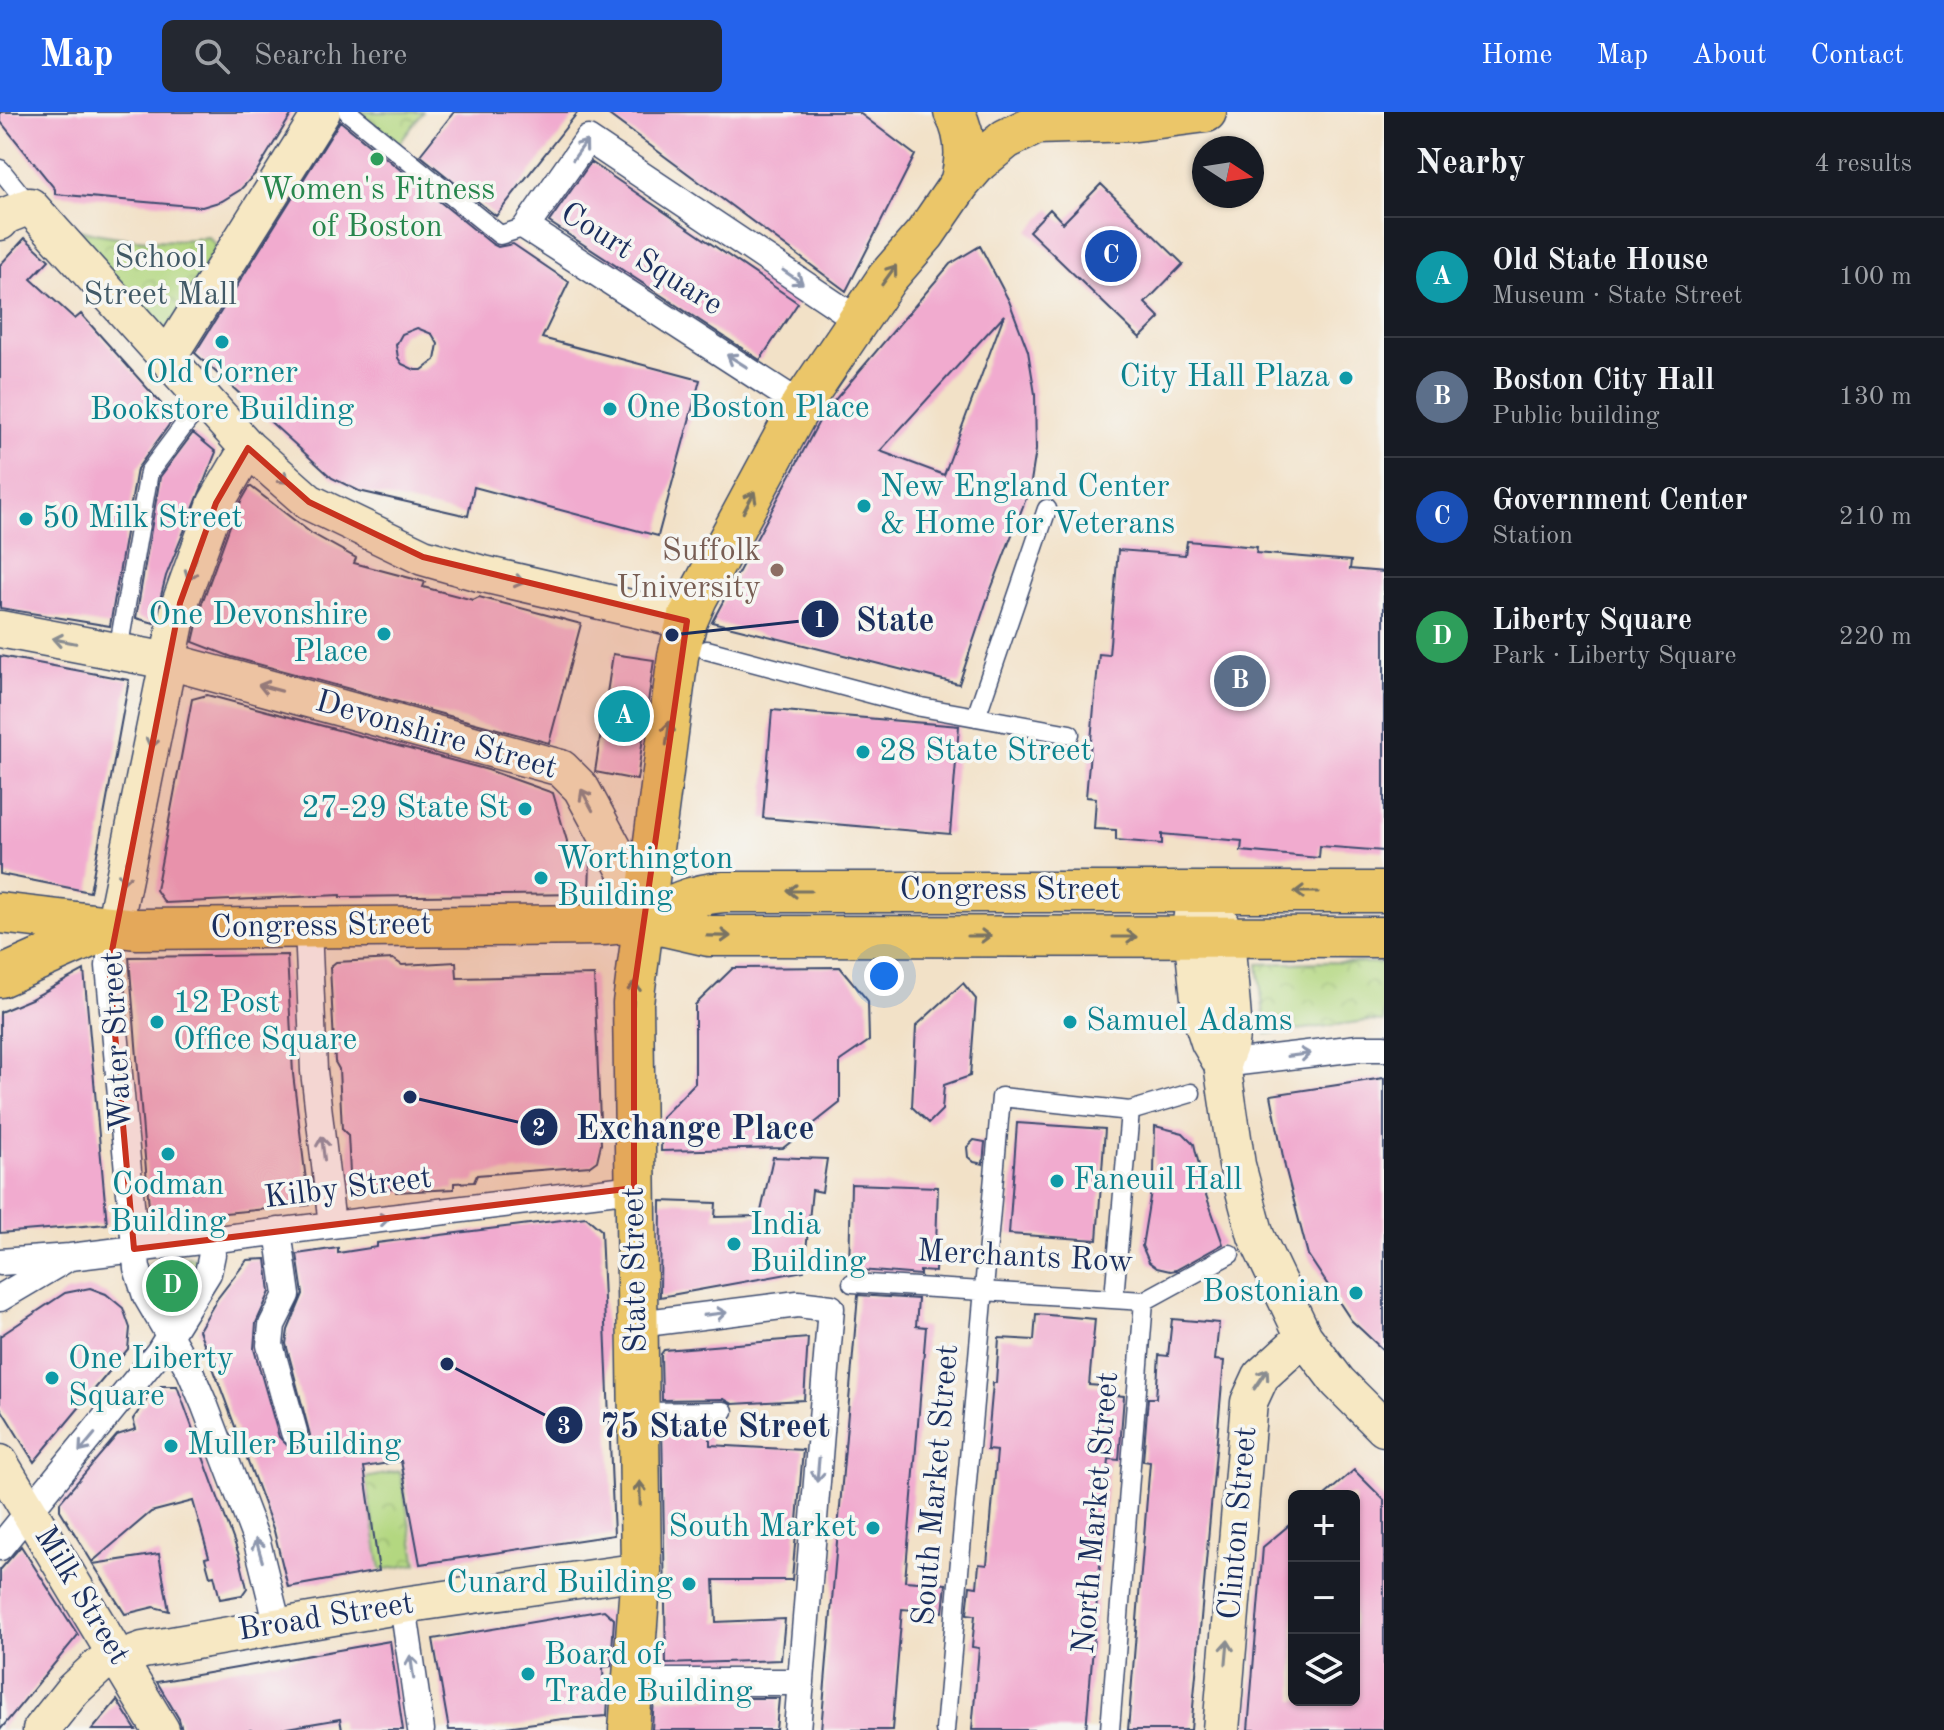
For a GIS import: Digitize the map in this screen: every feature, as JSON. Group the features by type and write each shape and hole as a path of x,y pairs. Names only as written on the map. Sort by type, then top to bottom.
{"main road":[{"path":"168,357 322,112"},
{"path":"954,112 961,126 964,146 960,183"},
{"name":"State Street","path":"629,1730 641,1571 633,1003 678,656 697,635 697,598 801,405 895,268 925,234 960,183 993,148 1037,124 1136,121 1206,112"},
{"path":"15,214 168,357 248,448 309,502 423,557 697,635"},
{"name":"Water Street","path":"114,927 180,603 216,503 248,448"},
{"name":"Devonshire Street","path":"0,629 168,661 565,770 581,788 628,875 643,921"},
{"path":"1198,892 1217,914 1209,937 1203,1025 1222,1064 1234,1150 1245,1200 1262,1252 1304,1337 1338,1382 1384,1428"},
{"name":"Congress Street","path":"643,921 684,899 715,893 1384,892"},
{"name":"Congress Street","path":"0,913 114,927 604,925 643,921 709,936 1384,937"},
{"path":"0,977 114,927"},
{"name":"Clinton Street","path":"1221,1730 1249,1402 1261,1376 1304,1337"},
{"name":"Milk Street","path":"0,1463 161,1730"},
{"name":"Broad Street","path":"41,1730 86,1676 117,1657 178,1643 403,1605 641,1571"}],"street":[{"path":"348,112 500,235 526,227"},
{"name":"Court Square","path":"801,405 526,227 588,139 858,320"},
{"path":"0,169 15,214"},
{"path":"118,651 149,472 188,420 207,401"},
{"path":"976,717 1047,509"},
{"path":"697,635 921,707 1070,734"},
{"name":"Water Street","path":"114,927 109,966 137,1268 146,1296 190,1371 200,1395 247,1515 278,1626"},
{"path":"308,927 314,1071 332,1225"},
{"path":"1222,1064 1358,1048 1384,1048"},
{"path":"1114,1298 1130,1111 1191,1093"},
{"name":"South Market Street","path":"945,1730 1001,1097 1130,1111"},
{"name":"Kilby Street","path":"0,1262 70,1257 634,1188"},
{"path":"278,1231 287,1295 272,1325 270,1345 294,1432"},
{"path":"0,1547 149,1368 208,1273 212,1254 209,1240"},
{"name":"Merchants Row","path":"852,1283 1144,1301 1230,1254"},
{"name":"Kilby Street","path":"0,1298 70,1257"},
{"name":"North Market Street","path":"1110,1730 1144,1301"},
{"path":"638,1324 798,1304 831,1308 797,1730"},
{"path":"639,1412 724,1411"},
{"path":"403,1605 421,1730"},
{"path":"634,1682 801,1682"}],"highlighted area":[{"path":"248,448 309,502 423,557 687,621 634,990 634,1188 134,1249 109,966 180,603 216,503"}],"green space":[{"path":"358,112 423,112 399,144"},
{"name":"School Street Mall","path":"68,228 138,239 208,237 217,246 166,333"},
{"path":"1384,963 1384,1022 1367,1021 1266,1034 1258,964"},
{"path":"191,1257 200,1266 175,1305 165,1304 148,1270 149,1266 155,1260"},
{"path":"400,1471 417,1564 381,1570 365,1478"}],"building":[{"path":"0,112 293,112 255,174 240,190 222,201 202,207 55,194 55,189 0,121"},
{"path":"454,112 578,112 496,216 420,155"},
{"path":"605,112 858,112 915,155 846,291"},
{"path":"340,121 492,244 498,247 513,244 569,282 542,338 700,380 658,536 474,487 468,516 359,491 332,478 195,353","holes":["417,328 432,334 438,344 435,360 422,370 402,364 396,345 402,334"]},
{"path":"591,162 798,303 760,360 549,222"},
{"path":"1101,184 1183,264 1145,303 1160,318 1140,338 1029,231 1050,209 1063,223"},
{"path":"25,238 49,260 31,279 75,319 81,314 174,418 137,469 110,626 0,608 0,265"},
{"path":"980,246 1009,301 1028,351 1035,394 1036,450 1030,488 959,684 712,622 823,414 950,264","holes":["1004,315 944,475 880,451"]},
{"path":"193,433 216,452 166,576 154,623 136,618 160,477"},
{"path":"250,486 311,533 356,558 354,563 425,582 423,587 473,600 479,597 581,624 549,743 232,657 193,642 202,603 235,512"},
{"path":"1187,541 1257,547 1256,553 1351,561 1350,569 1384,572 1384,851 1320,846 1319,858 1241,851 1242,841 1162,834 1162,844 1116,840 1116,830 1094,829 1096,798 1086,797 1099,654 1109,655 1118,550 1185,555"},
{"path":"613,654 654,660 637,780 595,772"},
{"path":"0,656 129,680 90,892 0,874"},
{"path":"207,695 488,770 553,793 567,841 565,859 590,862 589,894 340,895 165,903 156,890 192,699"},
{"name":"28 State Street","path":"772,710 959,726 950,834 763,818"},
{"path":"287,955 293,1074 309,1205 150,1220 129,957"},
{"path":"393,959 402,965 456,962 457,978 594,975 601,1144 597,1161 590,1166 477,1175 474,1182 454,1183 454,1189 351,1191 348,1135 342,1129 339,1069 335,1062 330,967 336,962"},
{"path":"840,967 868,1001 869,1041 840,1061 840,1103 783,1148 661,1151 662,1117 695,1083 695,1005 733,968"},
{"path":"84,970 107,1224 0,1233 0,1012"},
{"path":"963,983 976,999 970,1076 944,1085 942,1110 929,1123 912,1107 916,1026"},
{"path":"1384,1078 1384,1351 1351,1320 1308,1255 1285,1167 1271,1095"},
{"name":"Faneuil Hall","path":"1017,1123 1105,1129 1097,1240 1009,1234"},
{"path":"1155,1126 1183,1133 1194,1144 1206,1195 1223,1244 1170,1271 1149,1262 1142,1246 1154,1173"},
{"path":"974,1140 985,1142 983,1164 968,1157 967,1147"},
{"name":"India Building","path":"773,1157 827,1159 822,1192 812,1190 804,1271 660,1297 661,1201 716,1203 715,1217 760,1216"},
{"path":"851,1184 938,1187 935,1272 920,1271 920,1275 849,1269"},
{"path":"586,1217 601,1230 614,1535 420,1564 401,1461 364,1467 379,1571 288,1587 274,1531 199,1330 217,1299 247,1260 266,1259 270,1292 256,1323 254,1349 279,1437 289,1447 297,1448 305,1444 310,1435 286,1344 288,1330 303,1294 297,1254 338,1248 338,1253 377,1247 377,1243"},
{"name":"One Liberty Square","path":"90,1288 106,1294 123,1308 130,1328 128,1349 34,1462 0,1407 0,1336 65,1293"},
{"name":"South Market","path":"858,1295 918,1299 916,1326 926,1327 905,1581 946,1584 943,1612 902,1609 892,1730 821,1730"},
{"path":"1036,1314 1095,1319 1089,1385 1115,1387 1114,1395 1124,1396 1119,1460 1109,1459 1086,1730 972,1730 979,1648 972,1647 975,1615 967,1614 970,1586 977,1587 979,1564 987,1565 997,1451 987,1450 999,1338 1034,1340"},
{"path":"1172,1319 1219,1323 1215,1360 1224,1361 1191,1730 1128,1730 1150,1462 1143,1461 1148,1398 1156,1398 1159,1355 1168,1356"},
{"path":"808,1338 804,1400 733,1404 724,1399 662,1400 661,1354 664,1350"},
{"path":"161,1386 177,1386 239,1555 247,1588 242,1595 220,1599 214,1575 210,1576 205,1558 209,1557 193,1501 151,1512 92,1562 60,1510 60,1502 117,1435 136,1429 133,1419 153,1391"},
{"path":"710,1423 710,1445 803,1450 792,1580 714,1580 716,1622 785,1619 781,1660 666,1664 662,1424"},
{"path":"1354,1470 1384,1500 1384,1730 1248,1730 1263,1547 1288,1526 1288,1706 1360,1706 1360,1490 1331,1490"},
{"path":"21,1546 78,1635 0,1730 0,1570"},
{"path":"159,1554 169,1611 154,1607 125,1614 93,1564"},
{"name":"Board of Trade Building","path":"604,1610 614,1619 611,1666 603,1667 604,1698 608,1698 607,1716 485,1730 449,1730 433,1639"},
{"path":"390,1641 403,1730 342,1730 340,1719 275,1730 182,1730 179,1719 157,1682"},
{"path":"654,1698 779,1698 776,1730 652,1730"},
{"path":"117,1700 136,1730 92,1730"}],"place":[{"name":"Women's Fitness of Boston","path":"377,159"},
{"name":"Government Center","path":"1111,256"},
{"name":"Old Corner Bookstore Building","path":"222,342"},
{"name":"City Hall Plaza","path":"1346,378"},
{"name":"One Boston Place","path":"610,409"},
{"name":"New England Center & Home for Veterans","path":"864,506"},
{"name":"50 Milk Street","path":"26,519"},
{"name":"Suffolk University","path":"777,570"},
{"name":"One Devonshire Place","path":"384,634"},
{"name":"State","path":"672,635"},
{"name":"Boston City Hall","path":"1240,681"},
{"name":"Old State House","path":"624,716"},
{"name":"28 State Street","path":"863,752"},
{"name":"27-29 State St","path":"525,809"},
{"name":"Worthington Building","path":"541,878"},
{"name":"12 Post Office Square","path":"157,1022"},
{"name":"Samuel Adams","path":"1070,1022"},
{"name":"Exchange Place","path":"410,1097"},
{"name":"Codman Building","path":"168,1154"},
{"name":"Faneuil Hall","path":"1057,1181"},
{"name":"India Building","path":"734,1244"},
{"name":"Liberty Square","path":"172,1286"},
{"name":"Bostonian","path":"1356,1293"},
{"name":"75 State Street","path":"447,1364"},
{"name":"One Liberty Square","path":"52,1378"},
{"name":"Muller Building","path":"171,1446"},
{"name":"South Market","path":"873,1528"},
{"name":"Cunard Building","path":"689,1584"},
{"name":"Board of Trade Building","path":"528,1674"}]}
